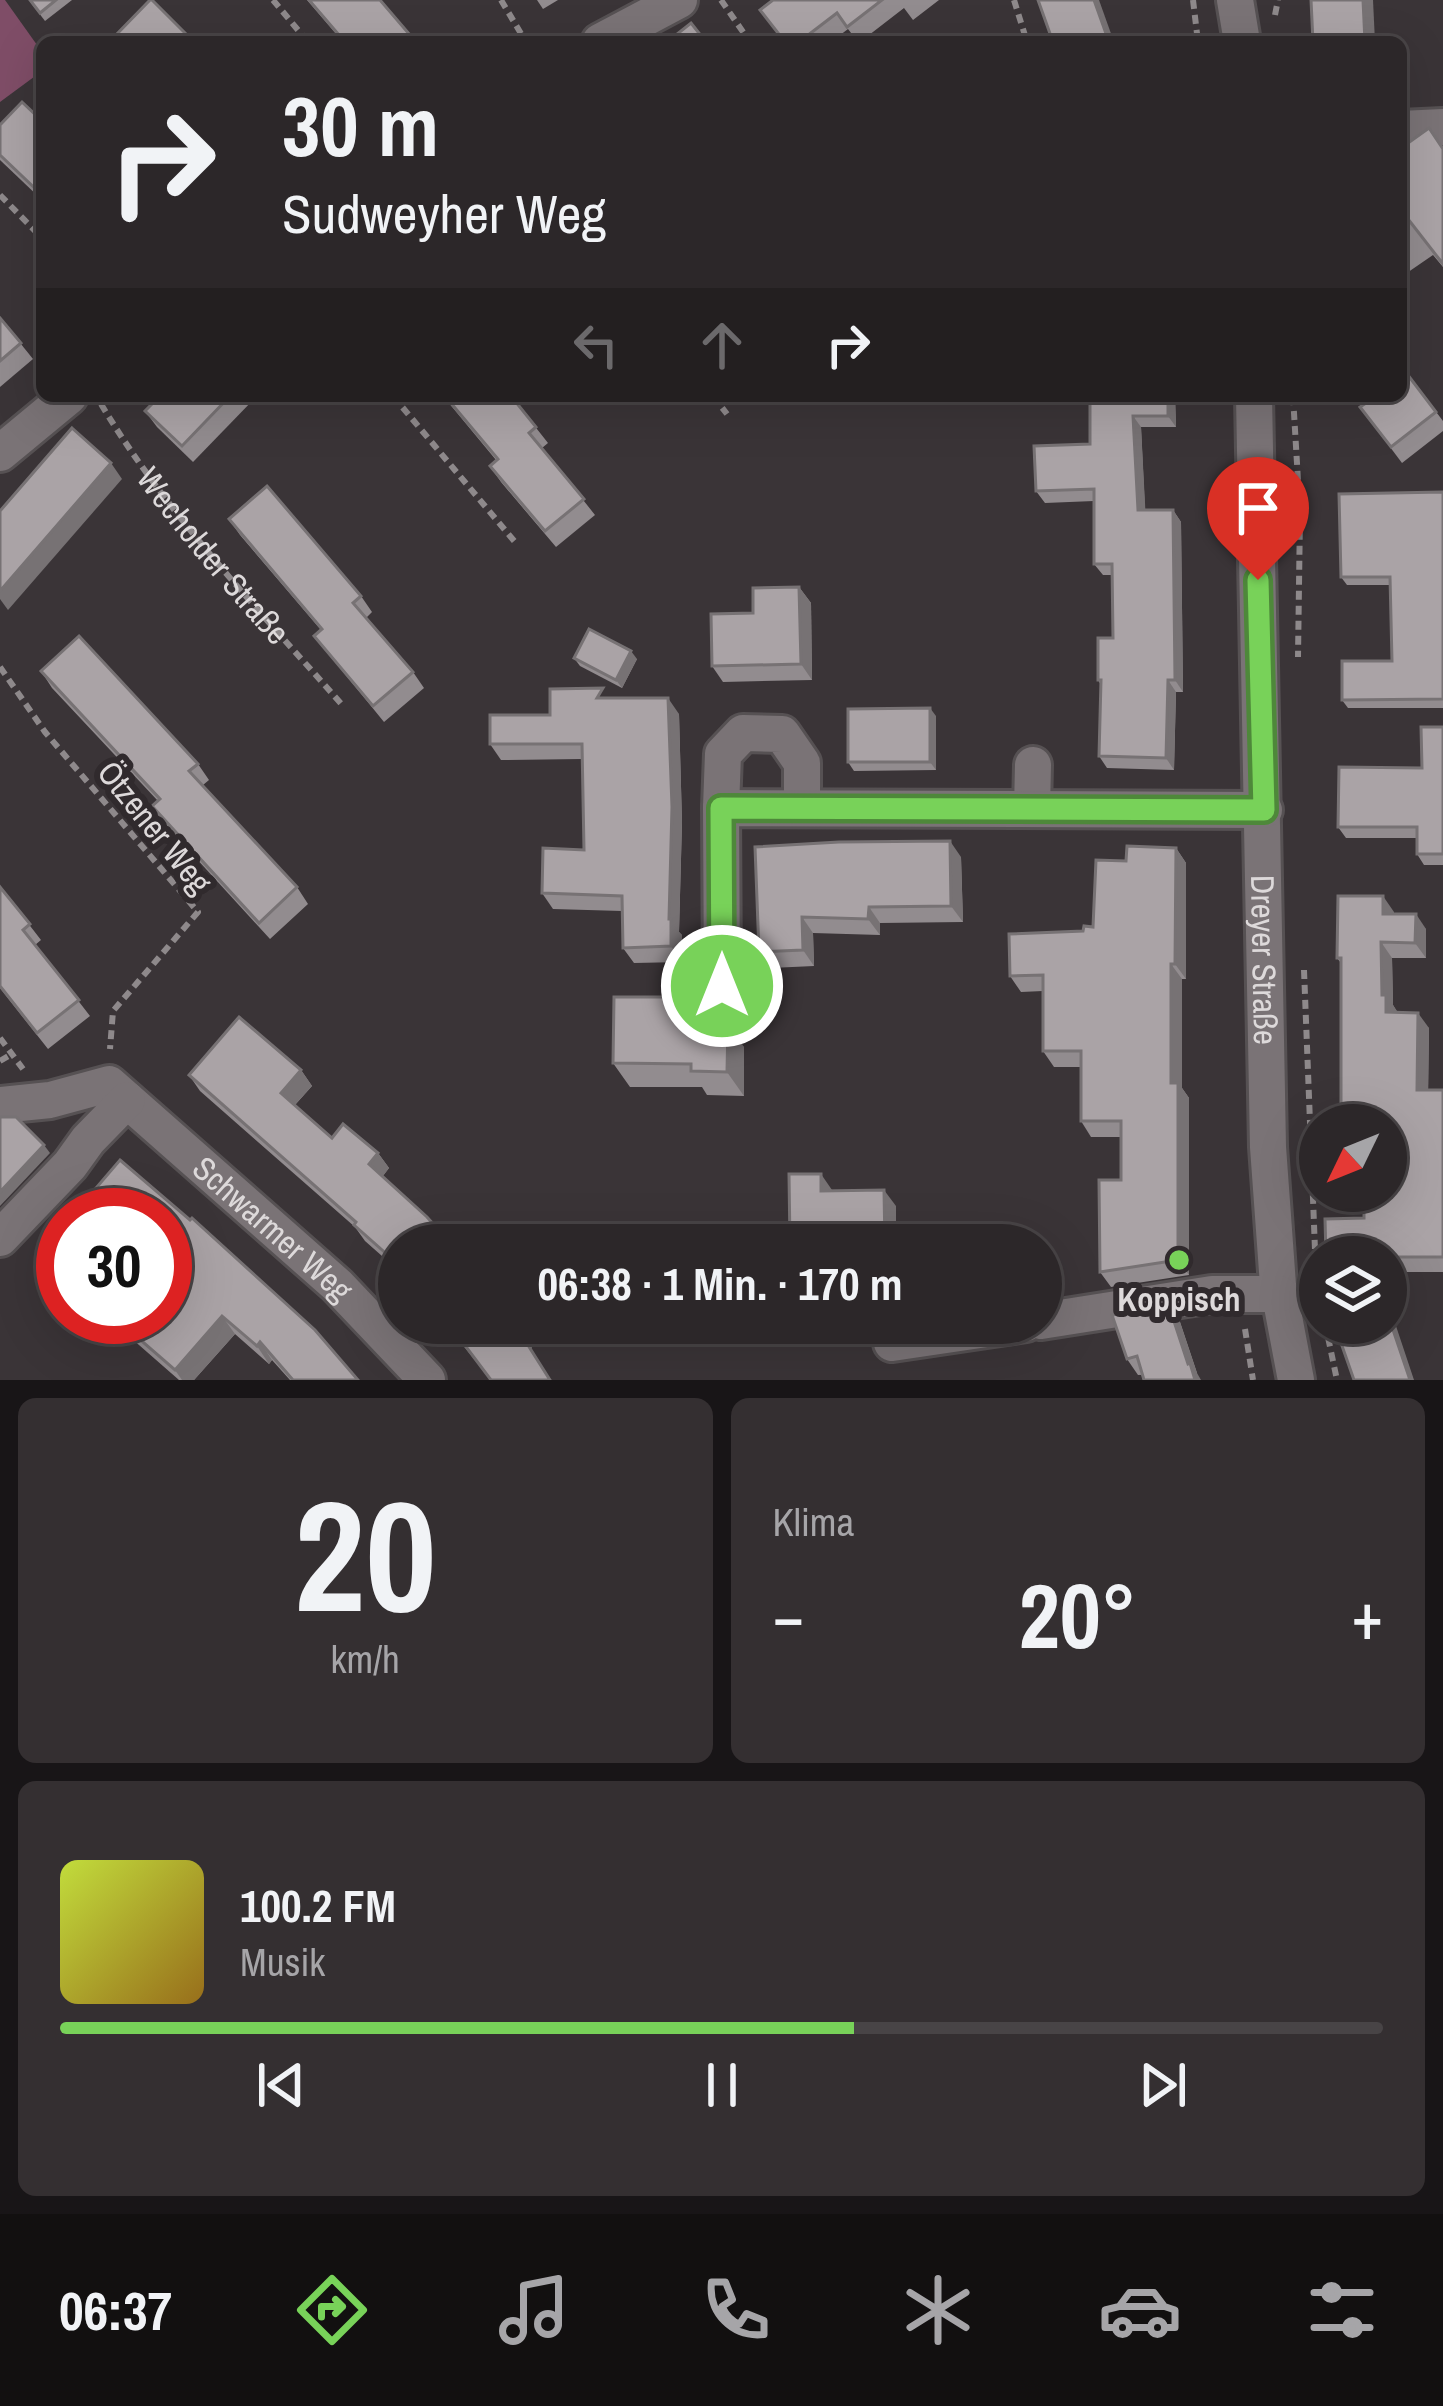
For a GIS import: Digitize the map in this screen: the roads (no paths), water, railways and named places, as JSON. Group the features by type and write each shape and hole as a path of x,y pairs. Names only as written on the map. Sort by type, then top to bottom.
{"street":[{"path":"611,36 679,0"},
{"path":"1235,0 1241,36"},
{"path":"1407,129 1443,127"},
{"path":"0,454 62,402"},
{"name":"Dreyer Straße","path":"1254,402 1268,1148 1271,1218 1295,1380"},
{"path":"722,986 723,754 743,733 782,734 802,763 802,808"},
{"path":"1033,765 1033,809"},
{"path":"721,808 1264,810"},
{"path":"0,1105 118,1092"},
{"path":"0,1238 70,1165 118,1092"},
{"name":"Schwarmer Weg","path":"118,1092 337,1285 427,1380"},
{"path":"1062,1318 1212,1294 1280,1294"}],"place":[{"name":"Koppisch","path":"1179,1260"}]}
